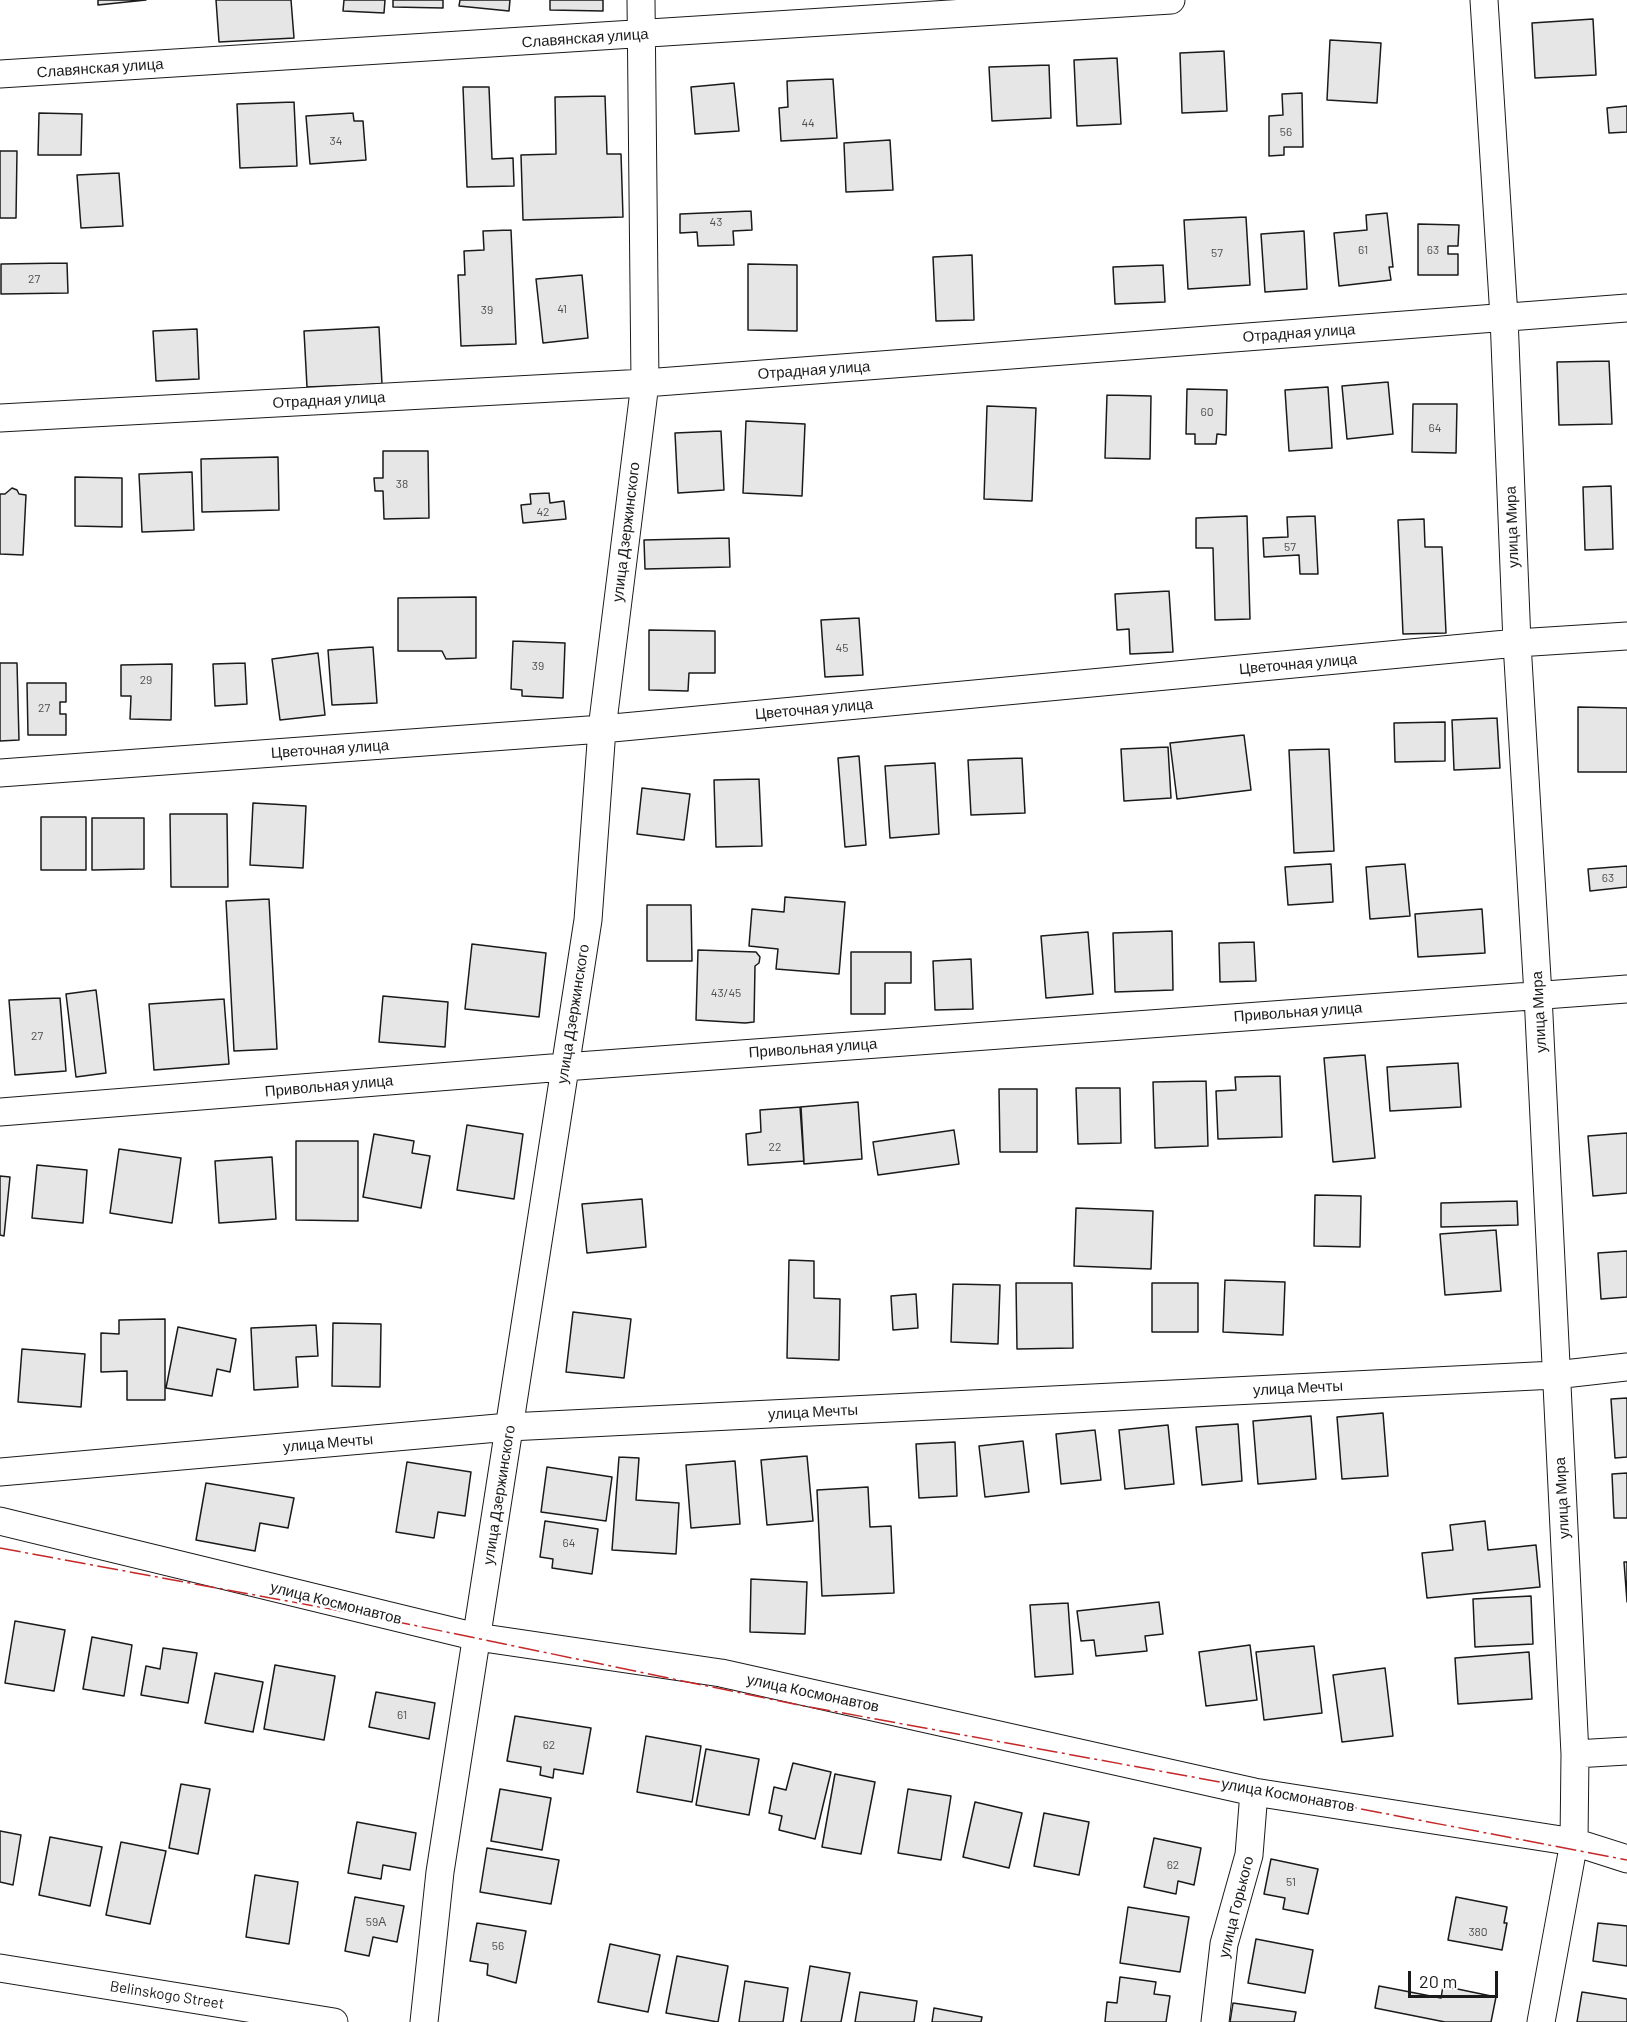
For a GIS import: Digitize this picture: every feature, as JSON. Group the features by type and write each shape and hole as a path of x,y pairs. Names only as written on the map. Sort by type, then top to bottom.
{"street":[{"name":"улица Дзержинского","path":"424,2022 440,1872 588,920 602,729 645,383 641,0"},
{"name":"Славянская улица","path":"0,74 1171,0"},
{"name":"улица Мира","path":"1484,0 1504,317 1517,643 1538,995 1575,1754 1574,1842 1541,2022"},
{"name":"Отрадная улица","path":"0,418 645,383 1627,308"},
{"name":"Цветочная улица","path":"0,773 602,729 1517,643 1627,636"},
{"name":"Привольная улица","path":"0,1112 564,1067 1627,989"},
{"name":"улица Мечты","path":"0,1472 509,1426 1555,1375 1627,1367"},
{"name":"улица Космонавтов","path":"0,1521 477,1637 721,1673 1254,1792 1574,1842 1627,1859"},
{"path":"1575,1754 1627,1751"},
{"name":"улица Горького","path":"1215,2022 1224,1944 1249,1855 1254,1792"},
{"name":"Belinskogo Street","path":"0,1968 334,2022"}],"building":[{"path":"98,0 146,0 98,5"},
{"path":"216,0 291,0 294,38 219,42"},
{"path":"344,0 385,0 384,13 343,11"},
{"path":"393,0 443,0 443,8 393,7"},
{"path":"460,0 510,0 509,11 459,6"},
{"path":"550,0 603,0 603,11 550,10"},
{"path":"1593,19 1596,75 1535,78 1532,23"},
{"path":"1330,40 1381,43 1377,103 1327,100"},
{"path":"1224,51 1227,111 1182,113 1180,53"},
{"path":"1117,58 1121,124 1077,126 1074,60"},
{"path":"1049,65 1051,118 992,121 989,67"},
{"path":"833,79 837,138 781,141 779,108 788,107 787,81"},
{"path":"734,83 739,131 695,134 691,87"},
{"path":"463,87 489,87 492,159 513,158 514,186 467,187"},
{"path":"1302,93 1303,147 1284,147 1284,155 1269,156 1269,116 1283,115 1282,94"},
{"path":"605,96 607,154 621,154 623,217 523,220 521,155 556,154 555,97"},
{"path":"294,102 297,166 240,168 237,104"},
{"path":"1627,106 1627,132 1609,133 1607,108"},
{"path":"39,113 82,114 81,155 38,155"},
{"path":"353,113 354,121 363,121 366,160 310,164 306,116"},
{"path":"890,140 893,190 846,192 844,143"},
{"path":"0,151 17,151 16,218 0,218"},
{"path":"119,173 123,226 81,228 77,175"},
{"path":"751,211 752,230 733,231 734,245 698,246 697,232 680,233 680,214"},
{"path":"1387,213 1393,267 1389,267 1391,280 1339,286 1334,233 1367,230 1366,215"},
{"path":"1246,217 1250,285 1188,289 1184,220"},
{"path":"1418,224 1459,225 1458,246 1448,246 1448,254 1458,254 1458,275 1418,275"},
{"path":"511,230 516,344 461,346 458,275 465,275 464,251 484,250 483,231"},
{"path":"1304,231 1307,289 1265,292 1261,234"},
{"path":"972,255 974,320 936,321 933,257"},
{"path":"67,263 68,293 1,294 1,264"},
{"path":"748,264 797,265 797,331 748,330"},
{"path":"1163,265 1165,302 1115,304 1113,267"},
{"path":"582,275 588,338 543,343 536,279"},
{"path":"379,327 382,384 307,387 304,331"},
{"path":"197,329 199,379 156,381 153,331"},
{"path":"1609,361 1612,424 1559,425 1557,362"},
{"path":"1388,382 1393,434 1347,439 1342,386"},
{"path":"1328,387 1332,448 1289,451 1285,390"},
{"path":"1187,389 1227,390 1226,435 1217,434 1216,444 1195,444 1195,434 1186,434"},
{"path":"1107,395 1151,396 1150,459 1105,458"},
{"path":"1413,404 1457,404 1456,453 1412,452"},
{"path":"987,406 1036,408 1032,501 984,499"},
{"path":"746,421 805,424 802,496 743,493"},
{"path":"721,431 724,490 678,493 675,433"},
{"path":"383,451 428,451 429,518 384,519 383,491 375,491 374,478 383,478"},
{"path":"278,457 279,510 202,512 201,459"},
{"path":"192,472 194,530 142,532 139,474"},
{"path":"75,477 122,478 122,527 75,526"},
{"path":"1611,486 1613,549 1585,550 1583,487"},
{"path":"12,488 19,494 26,495 23,555 0,554 0,494 5,494"},
{"path":"549,493 550,503 564,501 566,519 523,523 521,505 531,504 530,494"},
{"path":"1247,516 1250,619 1215,620 1213,548 1196,548 1196,518"},
{"path":"1315,516 1318,574 1300,574 1299,555 1264,557 1263,538 1288,537 1287,517"},
{"path":"1424,519 1425,547 1442,547 1446,633 1403,634 1398,520"},
{"path":"729,538 730,567 645,569 644,540"},
{"path":"1169,591 1173,652 1130,654 1129,629 1117,630 1115,594"},
{"path":"476,597 476,658 446,659 442,651 398,651 398,598"},
{"path":"859,618 863,675 825,677 821,620"},
{"path":"649,630 715,631 715,673 689,673 688,691 649,690"},
{"path":"513,641 565,643 563,698 522,696 522,690 511,689"},
{"path":"373,647 377,703 332,705 328,650"},
{"path":"318,653 325,715 280,720 272,659"},
{"path":"0,663 17,663 19,740 0,741"},
{"path":"245,663 247,704 215,706 213,664"},
{"path":"172,664 171,720 130,719 131,696 121,696 121,665"},
{"path":"27,683 66,683 66,702 60,702 60,714 66,714 66,735 28,735"},
{"path":"1578,707 1627,708 1627,772 1578,772"},
{"path":"1497,718 1500,768 1454,770 1452,720"},
{"path":"1445,722 1445,761 1395,762 1394,723"},
{"path":"1244,735 1251,790 1177,799 1170,743"},
{"path":"1168,747 1171,798 1124,801 1121,749"},
{"path":"1329,749 1334,851 1294,853 1289,750"},
{"path":"859,756 866,845 845,847 838,758"},
{"path":"1022,758 1025,813 971,815 968,760"},
{"path":"935,763 939,834 890,838 885,766"},
{"path":"759,779 762,846 716,847 714,780"},
{"path":"642,788 690,794 684,840 637,834"},
{"path":"253,803 306,806 303,868 250,865"},
{"path":"170,814 227,814 228,887 171,887"},
{"path":"41,817 86,817 86,870 41,870"},
{"path":"92,818 144,818 144,869 92,870"},
{"path":"1331,864 1333,902 1288,905 1285,867"},
{"path":"1405,864 1410,916 1370,919 1366,867"},
{"path":"1627,866 1627,887 1590,891 1588,869"},
{"path":"785,897 845,902 839,974 776,969 778,949 749,946 752,909 784,912"},
{"path":"269,899 277,1049 234,1051 226,901"},
{"path":"647,905 691,905 692,961 647,961"},
{"path":"1482,909 1485,953 1418,957 1415,914"},
{"path":"1172,931 1173,990 1115,992 1113,933"},
{"path":"1088,932 1093,994 1046,998 1041,936"},
{"path":"1254,942 1256,981 1220,982 1219,943"},
{"path":"472,944 546,953 539,1017 465,1009"},
{"path":"698,950 756,952 760,957 759,963 755,966 754,1022 696,1020"},
{"path":"851,952 911,952 911,983 885,983 885,1014 851,1014"},
{"path":"971,959 973,1009 935,1010 933,961"},
{"path":"96,990 106,1073 76,1077 66,994"},
{"path":"383,996 448,1002 445,1047 379,1042"},
{"path":"60,998 66,1071 15,1075 9,1000"},
{"path":"224,999 229,1064 154,1070 149,1004"},
{"path":"1365,1055 1375,1158 1333,1162 1324,1058"},
{"path":"1458,1063 1461,1107 1390,1111 1387,1067"},
{"path":"1280,1076 1282,1137 1218,1139 1216,1091 1236,1090 1235,1077"},
{"path":"1206,1081 1208,1146 1155,1148 1153,1082"},
{"path":"1076,1088 1120,1088 1121,1143 1078,1144"},
{"path":"999,1089 1037,1089 1037,1152 1000,1152"},
{"path":"858,1102 862,1159 804,1164 800,1107"},
{"path":"801,1107 804,1161 748,1165 746,1134 761,1132 760,1110"},
{"path":"467,1125 523,1134 514,1199 457,1190"},
{"path":"954,1130 959,1164 878,1175 873,1142"},
{"path":"1627,1133 1627,1193 1593,1196 1588,1136"},
{"path":"374,1134 414,1141 412,1153 430,1156 421,1208 363,1197"},
{"path":"296,1141 358,1141 358,1221 296,1220"},
{"path":"119,1149 181,1158 172,1223 110,1213"},
{"path":"272,1157 276,1219 219,1223 215,1161"},
{"path":"37,1165 87,1170 83,1223 32,1218"},
{"path":"0,1176 10,1177 4,1236 0,1235"},
{"path":"1315,1195 1361,1196 1360,1247 1314,1246"},
{"path":"642,1199 646,1247 587,1253 582,1204"},
{"path":"1517,1201 1518,1225 1441,1227 1441,1203"},
{"path":"1076,1208 1153,1211 1151,1269 1074,1266"},
{"path":"1496,1230 1501,1291 1445,1295 1440,1234"},
{"path":"1627,1251 1627,1297 1601,1299 1598,1253"},
{"path":"789,1260 814,1261 814,1298 840,1299 839,1360 787,1358"},
{"path":"1225,1280 1285,1282 1283,1335 1223,1332"},
{"path":"1016,1283 1072,1283 1073,1348 1017,1349"},
{"path":"1152,1283 1198,1283 1198,1332 1152,1332"},
{"path":"953,1284 1000,1285 998,1344 951,1342"},
{"path":"916,1294 918,1328 893,1330 891,1296"},
{"path":"573,1312 631,1319 624,1378 566,1372"},
{"path":"165,1319 165,1400 127,1400 127,1371 101,1372 101,1333 119,1334 119,1320"},
{"path":"333,1323 381,1324 380,1387 332,1386"},
{"path":"316,1325 318,1356 296,1357 298,1387 254,1390 251,1328"},
{"path":"178,1327 236,1339 230,1372 217,1369 212,1396 166,1388"},
{"path":"22,1349 85,1354 81,1407 18,1402"},
{"path":"1627,1398 1627,1457 1615,1458 1611,1399"},
{"path":"1383,1413 1388,1476 1342,1479 1337,1417"},
{"path":"1311,1416 1316,1479 1258,1484 1253,1421"},
{"path":"1238,1424 1242,1481 1202,1485 1196,1427"},
{"path":"1168,1425 1174,1484 1125,1489 1119,1430"},
{"path":"1095,1430 1101,1480 1061,1484 1056,1434"},
{"path":"1023,1441 1029,1492 985,1497 979,1446"},
{"path":"955,1442 957,1496 919,1498 916,1444"},
{"path":"807,1456 813,1521 767,1525 761,1460"},
{"path":"619,1457 639,1458 636,1500 679,1503 676,1554 612,1550"},
{"path":"735,1461 740,1524 691,1528 686,1465"},
{"path":"407,1462 471,1472 465,1516 438,1512 434,1538 396,1532"},
{"path":"547,1467 612,1477 606,1521 541,1512"},
{"path":"1627,1473 1627,1518 1614,1518 1612,1474"},
{"path":"206,1483 294,1498 288,1528 260,1523 255,1551 196,1540"},
{"path":"868,1487 870,1527 891,1526 894,1593 822,1596 817,1490"},
{"path":"545,1521 598,1529 592,1574 552,1568 553,1559 540,1557"},
{"path":"1485,1521 1488,1550 1536,1545 1540,1587 1427,1598 1422,1553 1453,1550 1450,1525"},
{"path":"1624,1562 1627,1562 1627,1602"},
{"path":"751,1579 807,1582 805,1634 750,1632"},
{"path":"1531,1596 1533,1644 1475,1647 1473,1599"},
{"path":"1159,1602 1163,1634 1145,1636 1147,1651 1096,1656 1094,1640 1081,1641 1077,1611"},
{"path":"1068,1603 1073,1674 1035,1677 1030,1605"},
{"path":"15,1621 65,1630 54,1691 5,1683"},
{"path":"92,1637 132,1645 124,1696 83,1689"},
{"path":"1250,1645 1257,1700 1206,1706 1199,1652"},
{"path":"1314,1646 1322,1713 1264,1720 1256,1652"},
{"path":"163,1648 197,1653 188,1703 141,1695 146,1666 160,1669"},
{"path":"1529,1652 1532,1699 1458,1704 1455,1658"},
{"path":"275,1665 335,1676 324,1740 264,1729"},
{"path":"1385,1668 1393,1736 1342,1742 1333,1675"},
{"path":"215,1673 263,1682 253,1732 205,1723"},
{"path":"376,1692 435,1703 429,1739 369,1727"},
{"path":"515,1716 591,1728 583,1774 554,1769 553,1778 540,1775 541,1767 507,1761"},
{"path":"646,1736 701,1746 692,1802 637,1792"},
{"path":"706,1749 759,1759 749,1815 696,1805"},
{"path":"793,1763 831,1772 815,1839 779,1830 782,1816 769,1813 774,1787 786,1790"},
{"path":"835,1774 875,1782 861,1854 822,1847"},
{"path":"181,1784 210,1789 198,1854 169,1848"},
{"path":"500,1789 551,1798 542,1850 491,1841"},
{"path":"908,1789 951,1796 941,1860 898,1853"},
{"path":"975,1802 1022,1813 1009,1868 963,1857"},
{"path":"1044,1813 1089,1822 1079,1875 1034,1866"},
{"path":"357,1822 416,1833 410,1870 383,1865 381,1879 348,1873"},
{"path":"0,1831 21,1835 13,1885 0,1882"},
{"path":"50,1837 102,1847 90,1906 39,1895"},
{"path":"1154,1838 1201,1848 1194,1885 1178,1881 1176,1894 1144,1887"},
{"path":"121,1842 166,1851 150,1924 106,1915"},
{"path":"487,1848 559,1860 551,1904 480,1892"},
{"path":"1271,1859 1318,1869 1308,1914 1283,1909 1285,1898 1264,1894"},
{"path":"255,1875 298,1882 289,1944 246,1937"},
{"path":"355,1897 404,1906 397,1942 373,1937 369,1956 345,1951"},
{"path":"1456,1897 1507,1907 1504,1923 1507,1923 1502,1950 1448,1940"},
{"path":"1128,1907 1189,1917 1180,1972 1120,1963"},
{"path":"477,1923 526,1931 516,1983 487,1975 488,1964 470,1961"},
{"path":"1598,1923 1627,1926 1627,1966 1593,1961"},
{"path":"1256,1939 1313,1950 1305,1993 1248,1983"},
{"path":"610,1944 660,1955 648,2012 598,2002"},
{"path":"677,1956 728,1966 718,2022 666,2013"},
{"path":"810,1966 850,1973 841,2022 801,2022"},
{"path":"1120,1977 1156,1982 1154,1994 1170,1996 1166,2022 1105,2022 1107,2002 1117,2003"},
{"path":"745,1981 788,1988 783,2022 739,2022"},
{"path":"1379,1986 1441,1998 1443,1986 1496,1997 1491,2022 1445,2022 1375,2008"},
{"path":"860,1992 917,2001 914,2022 855,2022"},
{"path":"1582,1992 1627,1999 1627,2022 1577,2022"},
{"path":"1233,2003 1296,2012 1294,2022 1230,2022"},
{"path":"934,2008 982,2017 981,2022 932,2022"}],"power":[{"path":"0,1548 374,1617 799,1705 1231,1784 1627,1860"}]}
